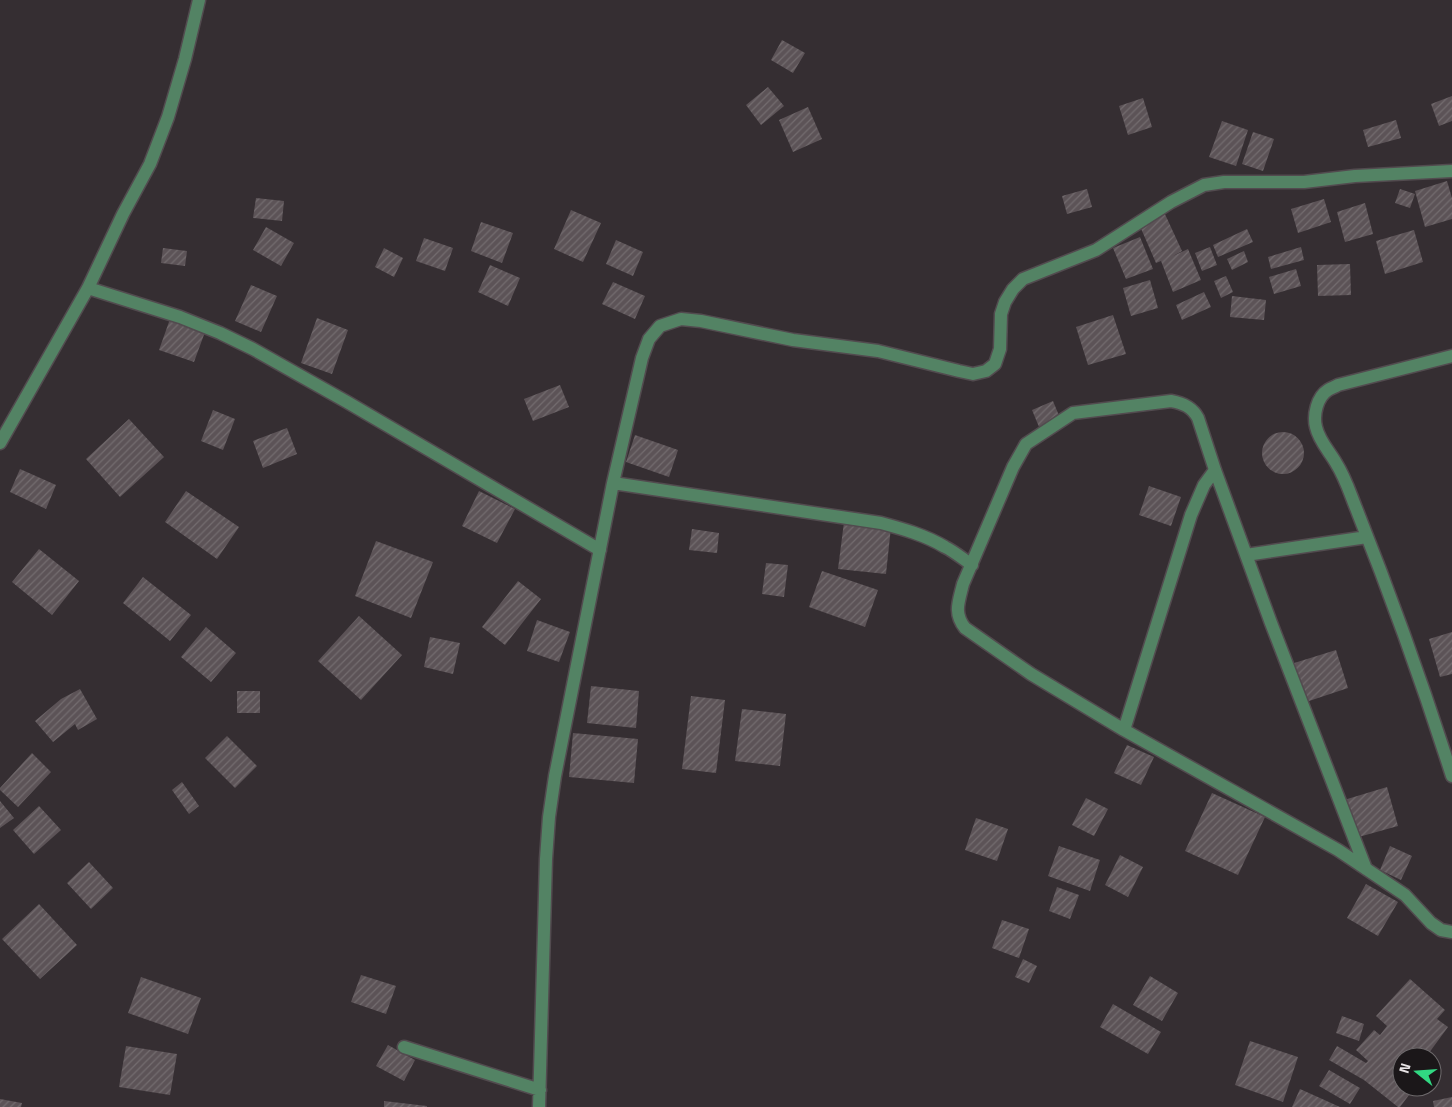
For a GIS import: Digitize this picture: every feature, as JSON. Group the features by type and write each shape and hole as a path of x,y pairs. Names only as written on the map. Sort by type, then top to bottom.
{"street":[{"path":"0,443 88,288 123,214 150,164 168,117 185,59 198,0"},
{"path":"539,1107 548,817 613,483 642,358 649,339 660,326 681,319 701,322 793,340 878,351 973,374 986,371 995,364 1000,349 1002,314 1005,302 1012,289 1023,279 1096,250 1171,202 1204,185 1224,182 1304,182 1355,176 1452,171"},
{"path":"88,288 180,317 253,349 600,550"},
{"path":"1452,356 1338,385 1326,391 1318,403 1314,416 1321,440 1338,465 1389,592 1452,776"},
{"path":"1366,869 1246,555 1195,412 1180,402 1170,401 1073,413 1026,444 1013,467 963,584 958,603 958,613 960,622 965,628 1031,674 1124,730 1338,850 1366,869 1405,895 1441,930 1452,932"},
{"path":"1124,730 1191,515 1204,485 1215,470"},
{"path":"613,483 881,523 930,539 947,547 972,565"},
{"path":"1246,555 1367,537"},
{"path":"404,1047 540,1090"}],"building":[{"path":"782,40 805,53 793,73 771,60"},
{"path":"768,87 784,106 761,125 746,105"},
{"path":"1452,96 1452,121 1439,126 1431,104"},
{"path":"1143,98 1152,127 1128,135 1119,106"},
{"path":"808,107 822,139 793,152 779,120"},
{"path":"1396,120 1401,138 1368,147 1363,130"},
{"path":"1222,121 1248,130 1236,166 1209,157"},
{"path":"1253,132 1274,139 1263,171 1242,164"},
{"path":"1447,181 1452,198 1452,219 1425,227 1415,191"},
{"path":"1087,189 1092,207 1067,214 1062,196"},
{"path":"1400,189 1415,194 1410,208 1395,203"},
{"path":"256,198 284,201 282,221 253,218"},
{"path":"1324,199 1331,222 1298,233 1291,209"},
{"path":"1365,203 1373,234 1345,242 1337,212"},
{"path":"571,210 601,223 583,262 554,249"},
{"path":"1164,212 1182,251 1173,256 1188,249 1201,280 1173,292 1161,261 1156,263 1139,224"},
{"path":"481,222 513,233 502,263 471,251"},
{"path":"266,227 294,243 281,266 253,250"},
{"path":"1247,229 1253,242 1218,257 1213,245"},
{"path":"1414,230 1423,262 1385,274 1376,241"},
{"path":"1140,237 1153,269 1126,279 1113,248"},
{"path":"424,238 453,248 445,271 416,261"},
{"path":"616,240 643,252 633,276 606,264"},
{"path":"1210,247 1217,265 1202,271 1195,253"},
{"path":"1301,247 1304,260 1271,269 1268,257"},
{"path":"163,248 187,251 185,266 161,263"},
{"path":"384,248 403,258 394,277 375,267"},
{"path":"1244,251 1248,262 1232,270 1227,259"},
{"path":"1350,264 1351,295 1318,296 1317,265"},
{"path":"490,265 520,278 508,306 478,292"},
{"path":"1296,269 1301,286 1274,294 1269,277"},
{"path":"1226,276 1233,292 1221,298 1214,281"},
{"path":"1150,280 1158,308 1131,316 1123,288"},
{"path":"613,282 645,296 635,319 602,304"},
{"path":"251,285 277,296 261,332 235,321"},
{"path":"1204,292 1211,307 1182,320 1176,305"},
{"path":"1232,296 1266,300 1264,320 1230,317"},
{"path":"1113,315 1126,354 1088,365 1076,327"},
{"path":"317,318 348,330 332,374 301,363"},
{"path":"170,319 205,332 194,362 159,350"},
{"path":"560,385 569,407 533,421 524,399"},
{"path":"1053,401 1060,418 1039,427 1032,410"},
{"path":"213,410 235,419 223,450 201,441"},
{"path":"129,419 164,457 120,497 86,459"},
{"path":"287,428 297,454 263,468 253,441"},
{"path":"1283,432 1298,438 1304,453 1298,468 1283,474 1268,468 1262,453 1268,438"},
{"path":"635,435 678,450 669,477 626,462"},
{"path":"20,469 56,485 46,509 10,492"},
{"path":"1149,486 1181,497 1171,526 1139,515"},
{"path":"186,491 239,527 217,559 165,522"},
{"path":"479,491 515,509 497,543 462,526"},
{"path":"844,522 891,527 886,574 838,569"},
{"path":"692,529 719,533 717,553 689,550"},
{"path":"376,541 433,562 411,618 355,596"},
{"path":"39,549 79,581 52,615 12,582"},
{"path":"766,563 788,565 784,597 762,594"},
{"path":"822,571 878,590 865,627 809,607"},
{"path":"143,577 191,615 170,641 123,603"},
{"path":"518,581 541,599 505,645 482,627"},
{"path":"359,616 402,655 361,700 318,661"},
{"path":"537,620 570,632 559,662 527,651"},
{"path":"206,627 236,653 211,682 181,657"},
{"path":"1452,632 1452,674 1440,677 1429,639"},
{"path":"430,637 460,643 453,674 424,667"},
{"path":"1336,650 1348,688 1303,703 1291,664"},
{"path":"591,686 639,691 636,728 587,723"},
{"path":"80,689 97,719 78,730 75,724 53,742 35,721 61,699"},
{"path":"237,691 260,691 260,713 237,713"},
{"path":"691,696 725,700 716,773 682,769"},
{"path":"742,709 786,714 780,766 735,761"},
{"path":"573,733 638,739 634,783 569,777"},
{"path":"227,736 257,766 235,788 205,758"},
{"path":"1127,745 1154,757 1141,785 1114,773"},
{"path":"32,753 51,772 18,807 0,788"},
{"path":"182,782 199,806 189,814 172,790"},
{"path":"1387,787 1398,826 1355,838 1344,800"},
{"path":"1212,793 1265,817 1238,875 1185,851"},
{"path":"1086,798 1108,809 1094,836 1072,825"},
{"path":"0,801 14,818 0,828"},
{"path":"39,806 61,830 34,854 13,830"},
{"path":"976,818 1008,829 997,861 965,850"},
{"path":"1059,846 1100,860 1090,891 1048,876"},
{"path":"1390,846 1412,856 1401,880 1380,870"},
{"path":"1120,855 1143,867 1128,897 1105,885"},
{"path":"89,862 113,888 91,909 67,883"},
{"path":"1366,884 1398,902 1378,936 1347,918"},
{"path":"1057,887 1079,895 1070,919 1049,911"},
{"path":"39,904 77,945 40,979 2,939"},
{"path":"1002,920 1029,929 1019,958 992,948"},
{"path":"1023,959 1037,966 1029,983 1015,977"},
{"path":"361,975 396,986 386,1014 351,1002"},
{"path":"1150,976 1178,993 1162,1021 1133,1005"},
{"path":"141,977 201,998 188,1034 128,1013"},
{"path":"1410,979 1445,1010 1437,1019 1448,1027 1433,1047 1392,1047 1392,1097 1408,1097 1400,1107 1364,1080 1329,1060 1337,1046 1366,1063 1368,1061 1356,1050 1374,1030 1380,1035 1387,1026 1376,1016"},
{"path":"1113,1004 1161,1032 1148,1054 1100,1027"},
{"path":"1342,1016 1364,1024 1359,1041 1336,1033"},
{"path":"1250,1041 1298,1057 1283,1102 1235,1085"},
{"path":"388,1045 415,1060 404,1081 376,1066"},
{"path":"126,1046 177,1054 170,1095 119,1087"},
{"path":"1329,1070 1360,1088 1350,1104 1319,1086"},
{"path":"1300,1089 1340,1107 1292,1107"},
{"path":"1452,1097 1452,1107 1434,1107 1433,1101"},
{"path":"0,1099 22,1103 21,1107 0,1107"},
{"path":"384,1101 427,1106 427,1107 384,1107"}]}
